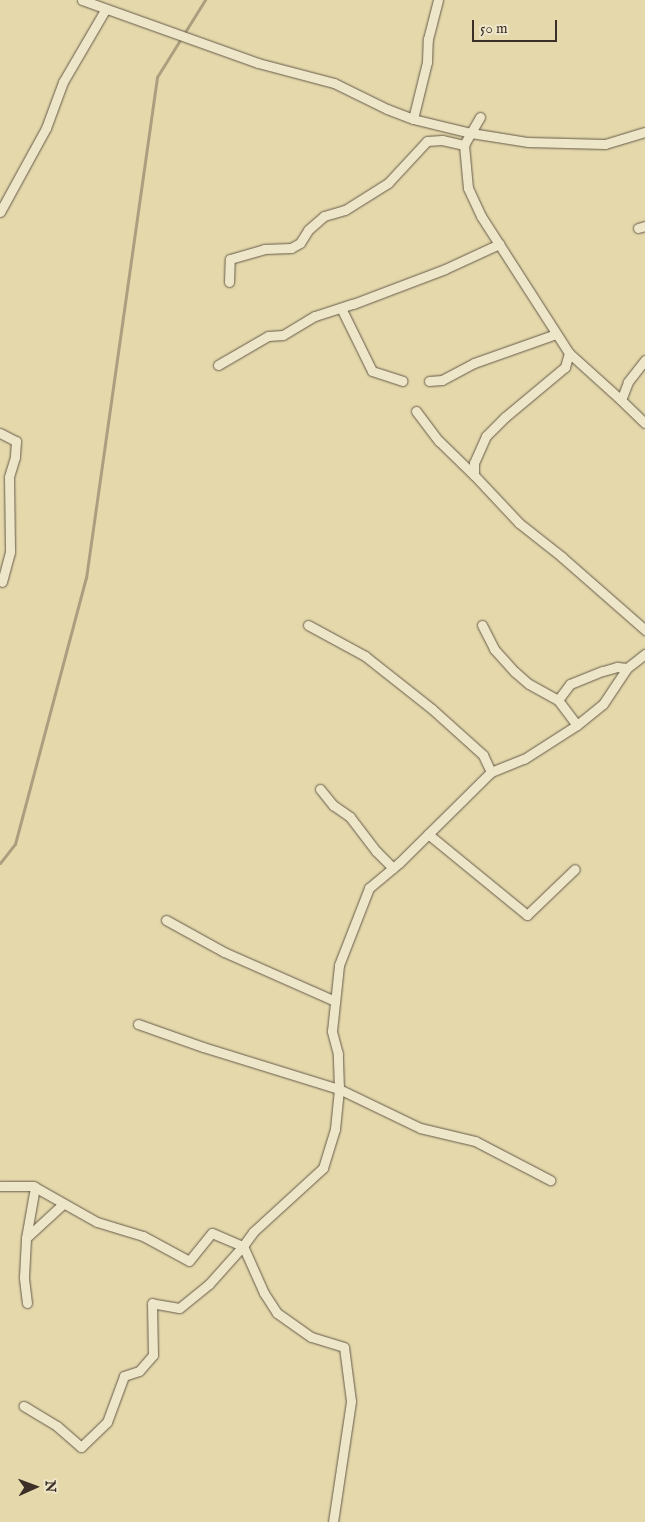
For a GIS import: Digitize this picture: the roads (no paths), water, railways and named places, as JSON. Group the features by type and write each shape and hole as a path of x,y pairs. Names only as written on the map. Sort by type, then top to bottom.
{"street":[{"path":"82,0 105,10 258,63 334,83 387,110 413,119 471,133 528,142 606,144 645,132"},
{"path":"413,119 427,62 428,39 438,0"},
{"path":"0,212 46,128 63,82 105,10"},
{"path":"480,117 464,145 468,188 481,216 569,352 645,423"},
{"path":"229,282 230,259 264,249 291,248 300,243 308,230 324,216 345,210 388,183 427,141 442,140 464,145"},
{"path":"218,365 268,336 283,335 315,316 445,269 499,244"},
{"path":"341,308 372,371 402,381"},
{"path":"429,381 442,380 481,360 556,334"},
{"path":"474,475 474,464 486,436 505,417 564,368 569,352"},
{"path":"621,400 628,382 645,360"},
{"path":"416,411 439,440 518,523 562,557 645,630"},
{"path":"0,433 16,441 15,457 10,477 10,552 2,582"},
{"path":"308,625 365,656 432,709 483,755 491,772"},
{"path":"482,625 494,649 515,672 529,684 558,700 577,725"},
{"path":"24,1406 57,1426 81,1447 107,1422 124,1376 139,1371 153,1355 152,1303 179,1308 209,1284 253,1232 323,1168 335,1129 339,1089 338,1049 332,1031 339,965 368,888 393,868 491,772 524,759 577,725 602,704 627,668 645,654"},
{"path":"558,700 570,684 603,671 618,667 627,668"},
{"path":"320,789 333,805 350,817 376,851 393,868"},
{"path":"428,834 527,916 575,869"},
{"path":"166,920 224,952 336,1001"},
{"path":"138,1024 203,1047 339,1089 420,1128 475,1140 550,1180"},
{"path":"0,1186 35,1187 97,1222 143,1236 189,1260 212,1233 243,1246 264,1293 277,1312 311,1337 344,1347 351,1401 333,1522"},
{"path":"27,1303 24,1277 26,1238 35,1187"},
{"path":"26,1238 63,1204"}],"waterway":[{"path":"0,863 15,844 86,578 157,77 205,0"}]}
